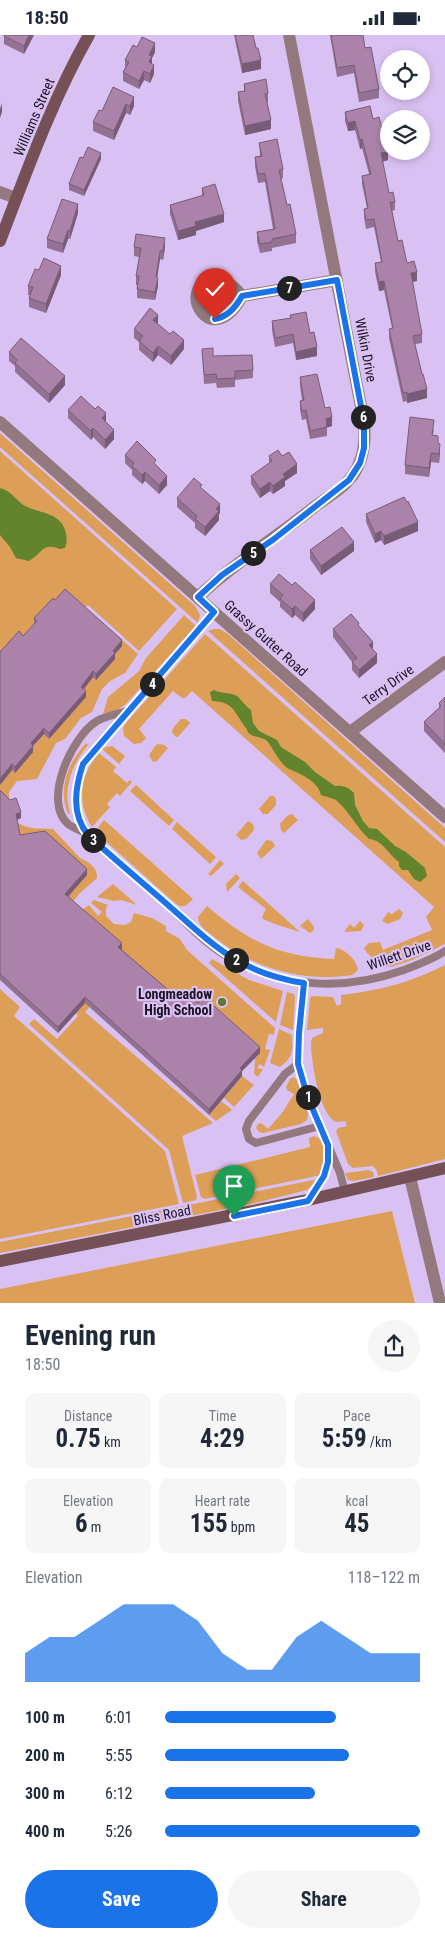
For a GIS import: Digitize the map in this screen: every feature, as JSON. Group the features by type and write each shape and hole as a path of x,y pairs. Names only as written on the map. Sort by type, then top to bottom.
{"main road":[{"name":"Williams Street","path":"0,241 57,99 89,35"},
{"name":"Bliss Road","path":"0,1261 308,1201 445,1168"}],"street":[{"name":"Wilkin Drive","path":"198,597 222,575 274,539 349,480 360,463 364,448 364,422 289,35"},
{"path":"0,191 16,198"},
{"path":"242,296 337,280"},
{"name":"Grassy Gutter Road","path":"0,422 445,817"},
{"name":"Terry Drive","path":"350,732 445,662"},
{"path":"410,1177 440,1303"}],"lane":[{"name":"Willett Drive","path":"214,612 83,764 76,785 76,805 80,823 86,833 224,954 257,972 304,983 356,982 397,972 445,951"},
{"path":"86,833 68,824 62,814 58,793 61,773 75,745 94,724 103,719 129,711"},
{"path":"304,983 298,1064 308,1098 340,1173 345,1192"},
{"path":"298,1064 285,1074 249,1121 246,1129 249,1139 256,1143 320,1126"},
{"path":"308,1201 324,1176 328,1162 328,1145"}],"shaded area":[{"path":"0,433 195,606 200,615 198,623 0,447"},
{"path":"0,451 177,609 139,651 88,605 82,611 37,627 0,658"},
{"path":"0,488 8,491 25,506 55,517 60,521 66,533 67,541 65,548 50,547 43,549 29,561 16,558 0,535"},
{"path":"184,615 196,626 126,704 119,709 103,714 108,697 139,671 146,658"},
{"path":"109,628 138,654 125,673 110,681 102,689 92,712 81,718 65,739 56,743 37,779 17,781 9,792 9,802 0,796 0,785 12,770 15,772 44,734 49,739 85,698 81,693 105,631"},
{"path":"220,629 228,634 445,828 445,842 208,631"},
{"path":"205,634 445,847 445,944 412,960 391,967 380,965 367,953 364,948 369,943 380,942 383,950 432,930 426,917 434,907 192,691 185,698 182,698 173,691 139,729 146,738 141,743 134,744 124,736 123,728 125,724"},
{"path":"214,690 237,696 251,710 253,723 259,731 277,740 281,747 305,762 315,772 335,786 343,786 352,791 354,793 355,805 369,828 377,829 395,846 406,852 425,868 427,876 420,882 414,879 408,870 402,870 399,862 382,845 369,839 336,800 321,795 313,782 286,767 266,740 248,733 230,706 212,701 210,692"},
{"path":"181,719 186,719 190,723 176,737 172,732 173,728"},
{"path":"86,743 88,745 70,777 67,795 70,813 68,814 65,804 64,785 74,758"},
{"path":"159,744 168,748 157,761 153,762 149,755 156,745"},
{"path":"112,746 125,756 119,764 102,749"},
{"path":"99,753 116,767 113,771 127,783 130,780 132,782 120,796 117,793 107,804 110,807 92,827 84,808 82,789 88,770"},
{"path":"136,785 174,820 169,826 130,791"},
{"path":"270,796 274,796 276,799 276,805 268,814 263,814 259,809"},
{"path":"292,814 298,820 284,833 281,830 280,824 287,816"},
{"path":"104,820 193,899 187,905 176,904 95,831"},
{"path":"248,821 253,824 254,830 246,839 241,840 236,835"},
{"path":"17,822 29,827 53,829 80,858 90,863 96,871 97,878 79,894 68,908 19,841"},
{"path":"177,822 216,857 210,864 172,829"},
{"path":"266,840 272,841 275,846 261,859 257,853"},
{"path":"220,860 224,864 211,876 208,874"},
{"path":"236,874 240,878 227,892 226,884"},
{"path":"243,881 300,932 263,919 262,917 266,909 238,887"},
{"path":"113,884 137,905 121,900 114,901 97,897"},
{"path":"94,900 108,905 106,916 114,924 125,925 131,922 134,913 152,918 166,926 166,931 180,939 187,950 275,1028 274,1035 269,1034 265,1049 270,1050 264,1067 260,1064 257,1068 263,1069 258,1077 254,1074 255,1059 260,1053 180,1006 118,953 82,910 89,905 98,916 102,912 91,903"},
{"path":"207,906 236,929 265,945 296,955 334,959 336,948 347,953 353,959 358,970 352,975 315,977 279,971 261,965 229,948 203,928 198,917"},
{"path":"399,909 403,913 400,919 388,924 382,921 388,912 392,914"},
{"path":"308,919 314,927 314,930 310,933 300,926"},
{"path":"360,921 364,925 361,931 344,932 350,924 354,928"},
{"path":"212,959 249,980 283,991 276,1022 209,963"},
{"path":"445,965 445,1159 378,1176 373,1166 353,1168 348,1164 336,1131 338,1128 347,1126 345,1121 336,1122 330,1117 325,1109 317,1086 311,1043 312,1038 323,1033 323,1028 307,1030 310,998 312,996 333,997 337,1006 341,1004 341,995 394,985"},
{"path":"0,989 20,1007 14,1016 165,1151 179,1204 0,1239"},
{"path":"287,992 294,994 295,998 293,1030 280,1025"},
{"path":"87,997 93,1003 85,1012 213,1123 182,1136 197,1197 196,1200 183,1203 169,1150 29,1024 34,1019 57,1039 78,1016 74,1011"},
{"path":"279,1029 292,1035 290,1057 280,1067 270,1063"},
{"path":"242,1076 254,1085 234,1107 224,1098"},
{"path":"294,1077 297,1080 308,1114 307,1120 301,1124 263,1133 259,1132 256,1128 258,1124 261,1123 268,1129 282,1113 294,1094 287,1090 286,1087 290,1079"},
{"path":"221,1101 232,1110 216,1121 209,1115"},
{"path":"314,1136 319,1139 324,1147 321,1175 205,1199 201,1197 195,1175 310,1147 309,1138"},
{"path":"369,1170 373,1172 374,1177 354,1181 348,1180 345,1173"},
{"path":"319,1179 307,1190 235,1208 233,1196"},
{"path":"229,1197 231,1208 0,1253 0,1242"},
{"path":"392,1211 415,1303 0,1303 0,1289"}],"building":[{"path":"4,35 29,35 24,46"},
{"path":"235,35 253,35 261,60 242,64"},
{"path":"331,35 363,35 365,48 371,47 379,89 359,93 354,65 337,68"},
{"path":"142,37 155,43 149,55 152,56 149,62 154,65 150,74 144,71 139,81 123,72 129,62 125,60 133,45 137,47"},
{"path":"266,79 268,93 265,94 271,120 245,126 238,92 245,91 244,84"},
{"path":"113,87 134,97 130,106 126,104 114,131 93,122 99,110 102,111"},
{"path":"370,106 373,119 379,117 380,160 382,160 389,193 393,192 395,202 390,202 398,241 402,240 407,263 414,261 417,272 411,273 422,334 413,336 427,389 407,394 407,392 403,393 389,329 393,328 384,281 379,282 375,263 382,262 374,219 366,220 364,209 368,208 362,176 371,174 355,121 348,123 345,112"},
{"path":"277,139 283,169 279,170 287,205 290,204 296,234 272,239 272,242 260,244 257,232 275,229 265,173 258,174 255,157 262,156 259,143"},
{"path":"88,147 101,153 84,190 69,184 80,157 83,158"},
{"path":"215,184 224,214 195,222 196,226 178,231 170,205 204,195 202,188"},
{"path":"62,199 78,204 70,231 68,230 63,244 47,239"},
{"path":"136,234 165,238 163,251 160,251 155,292 137,289 139,276 136,276 141,248 134,247"},
{"path":"44,258 61,266 46,304 29,298 33,287 28,286 35,269 39,270"},
{"path":"150,308 158,315 153,320 170,334 173,331 184,340 171,356 158,346 153,353 139,341 143,336 134,329"},
{"path":"306,312 310,333 314,332 317,347 296,352 293,334 275,338 272,321 291,318 290,315"},
{"path":"21,338 65,376 49,394 15,363 17,360 9,352"},
{"path":"213,348 213,356 252,355 253,370 235,371 235,378 217,379 216,374 204,375 202,349"},
{"path":"317,374 325,408 330,407 332,417 326,419 327,427 310,431 306,410 302,411 300,401 304,400 300,377"},
{"path":"81,396 95,409 98,406 106,413 102,418 114,430 105,440 93,428 91,431 68,410"},
{"path":"410,417 434,420 432,435 438,436 438,443 440,444 439,454 431,453 429,468 405,465"},
{"path":"137,441 156,460 154,463 167,476 159,485 145,472 142,475 132,466 134,463 125,455"},
{"path":"278,450 282,456 289,452 297,464 283,474 285,477 273,486 270,482 260,489 251,476 272,461 269,456"},
{"path":"194,478 202,485 200,487 220,504 216,509 219,511 205,527 195,519 197,516 177,498"},
{"path":"404,497 408,501 418,522 384,536 381,531 375,534 366,514"},
{"path":"342,527 354,542 321,566 310,550"},
{"path":"279,574 292,585 295,582 315,600 303,613 295,606 292,609 280,599 283,595 270,584"},
{"path":"65,589 122,640 113,651 115,653 96,674 93,671 81,687 86,691 49,733 44,728 31,743 33,746 15,767 12,764 0,779 0,652 19,631 23,636 37,621 34,618 53,598 55,600"},
{"path":"351,614 373,642 369,645 377,654 359,670 352,662 357,658 333,629"},
{"path":"445,697 445,744 424,722 441,706 439,703"},
{"path":"0,790 10,800 16,798 21,812 16,814 20,835 45,831 87,869 65,894 122,943 118,947 180,1000 186,993 198,1003 204,997 260,1047 240,1068 242,1070 209,1109 85,997 58,1027 0,974"}],"place":[{"name":"Longmeadow High School","path":"222,1002"}],"route":[{"path":"215,319 223,318 235,307 242,296 337,280 364,422 364,448 360,463 349,480 274,539 222,575 198,597 214,612 83,764 76,785 76,805 80,823 86,833 224,954 257,972 304,983 298,1064 308,1098 328,1145 328,1162 324,1176 308,1201 234,1216"}]}
